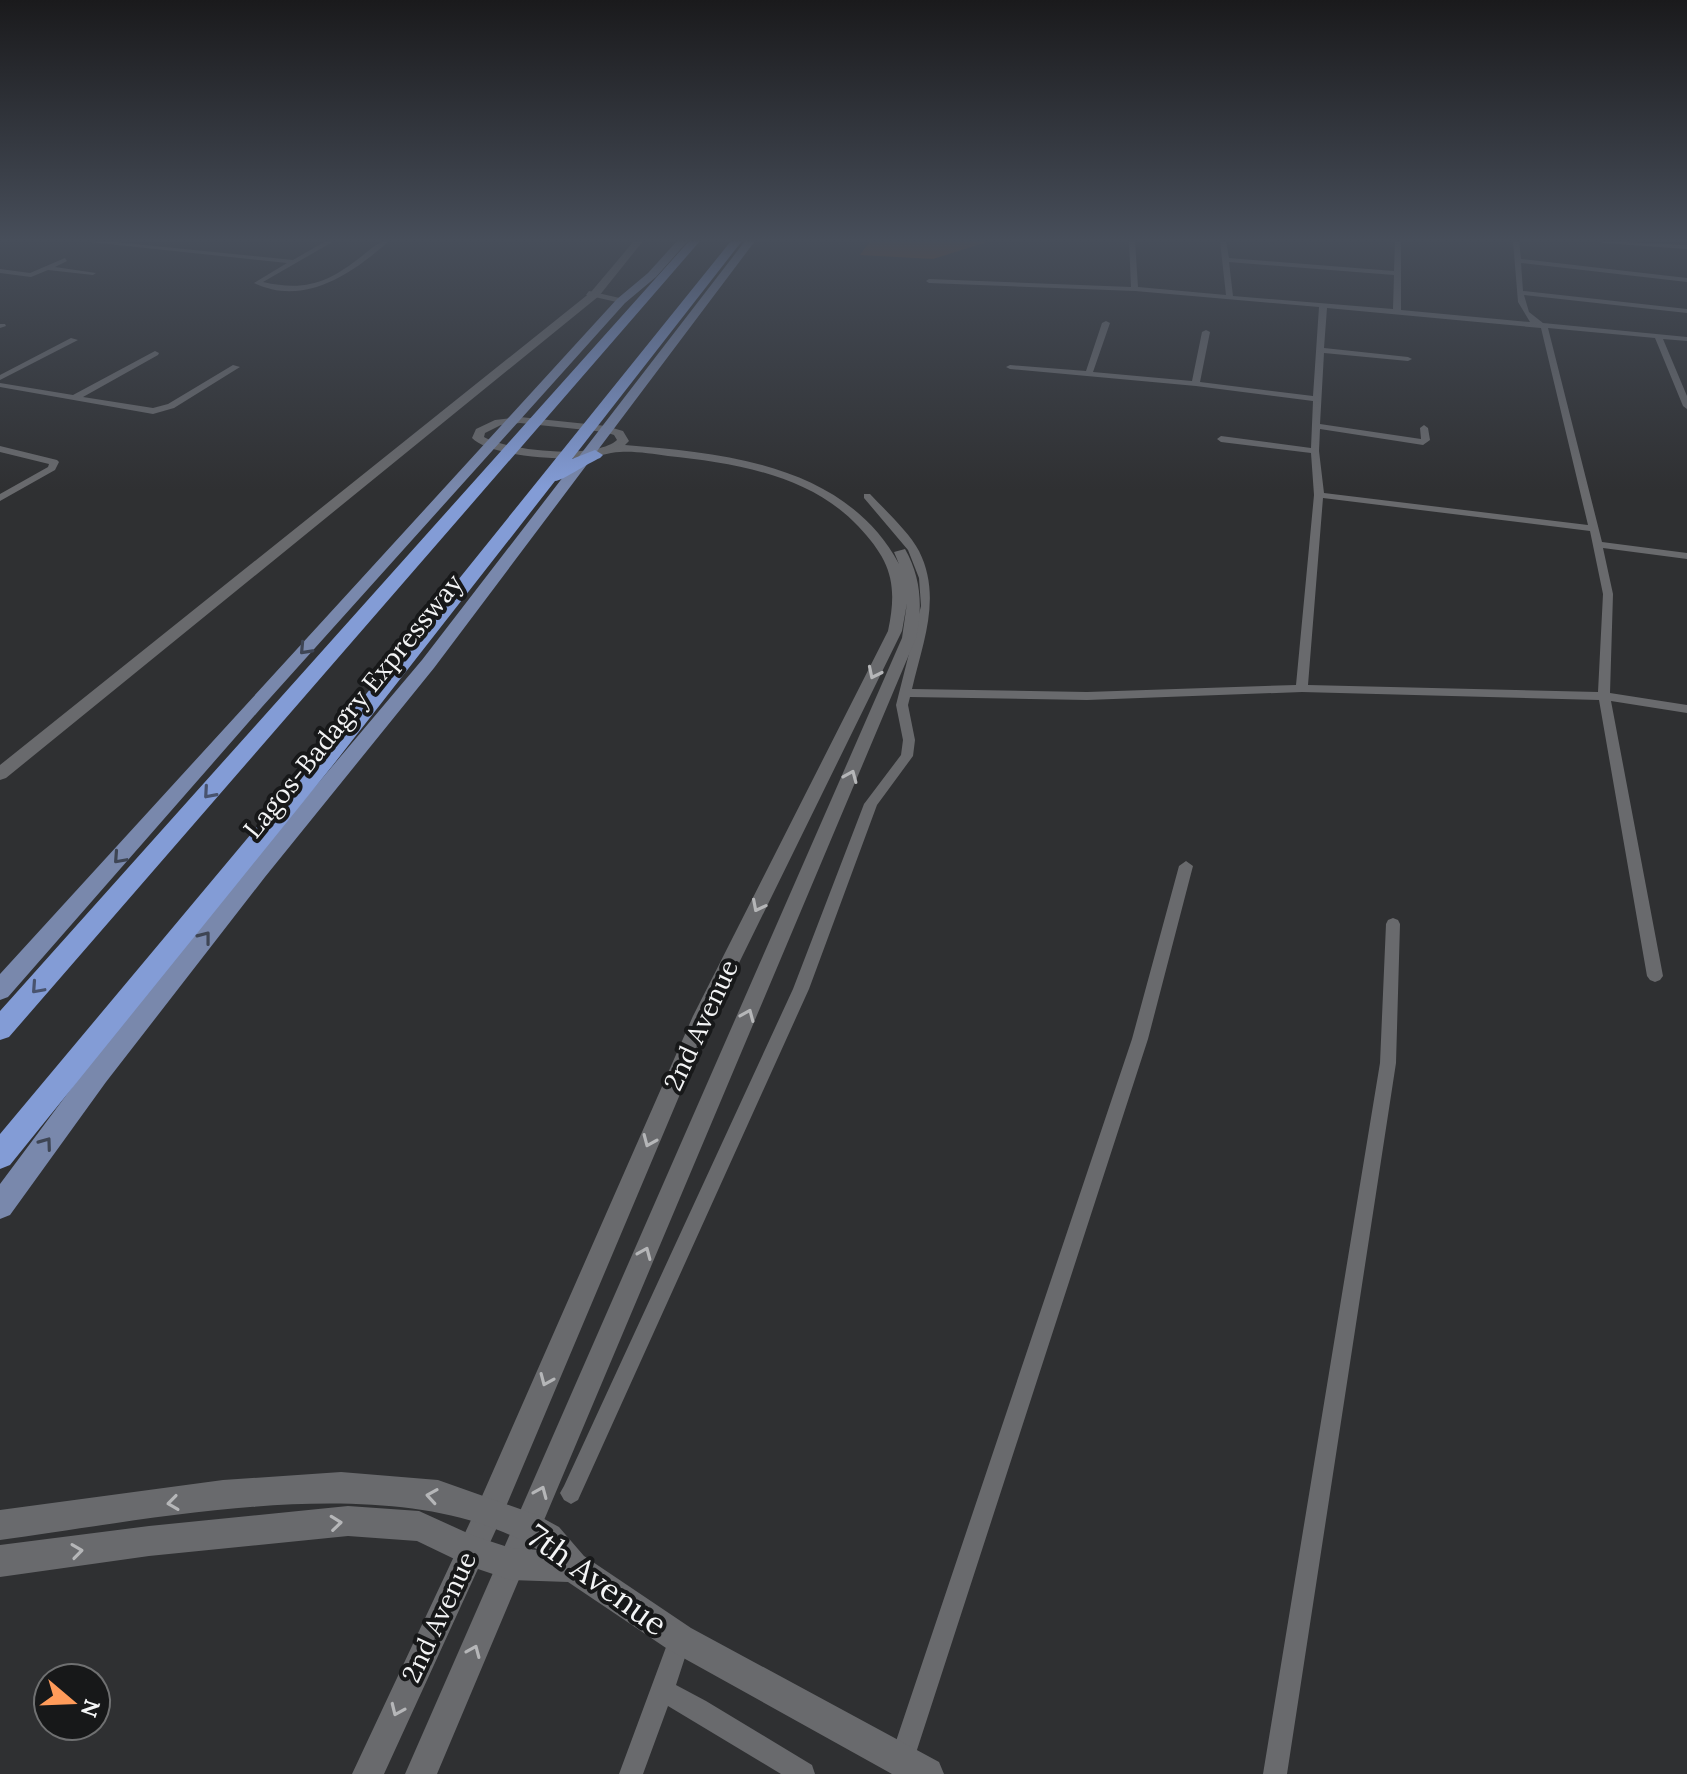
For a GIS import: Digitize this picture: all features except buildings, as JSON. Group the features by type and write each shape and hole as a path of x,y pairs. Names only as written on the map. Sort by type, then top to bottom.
{"highway":[{"path":"513,420 528,413 612,324"},
{"name":"Lagos-Badagry Expressway","path":"0,1029 617,324"},
{"name":"Lagos-Badagry Expressway","path":"0,1156 325,760 672,324"},
{"path":"618,440 607,424 608,415 678,324"},
{"path":"260,734 332,639 485,462 490,455 489,445"},
{"path":"325,760 406,669 562,471 595,455"}],"main road":[{"path":"0,767 555,324"},
{"path":"0,774 555,324"},
{"name":"Lagos-Badagry Expressway","path":"0,990 255,703 601,324"},
{"name":"Lagos-Badagry Expressway","path":"0,1206 97,1074 257,871 428,664 687,324"},
{"name":"7th Avenue","path":"0,1525 223,1495 341,1487 438,1495 526,1526 548,1538 573,1567 680,1639 915,1767"},
{"path":"0,1561 149,1541 348,1521 419,1526 469,1550 511,1564 573,1567"}],"street":[{"path":"1089,373 1106,324"},
{"path":"1302,688 1319,495 1315,451 1321,324"},
{"path":"1513,324 1687,339"},
{"path":"1538,324 1544,327 1586,490 1608,594 1604,696 1655,976"},
{"path":"1196,384 1206,332"},
{"path":"1658,337 1687,406"},
{"path":"0,378 74,340"},
{"path":"1319,350 1408,359"},
{"path":"74,398 155,353"},
{"path":"0,385 153,411 171,406 236,367"},
{"path":"1010,367 1317,399"},
{"path":"513,420 492,424 480,431 480,440 489,445 595,455 618,440"},
{"name":"2nd Avenue","path":"421,1774 909,638 915,604 911,578 889,535 857,503 757,467 513,420"},
{"path":"1317,426 1423,442 1426,440 1424,428"},
{"path":"1221,439 1315,451"},
{"path":"0,449 54,462 52,468 0,498"},
{"path":"1319,495 1592,528"},
{"path":"571,1493 801,989 871,804 907,756 909,740 902,705 926,606 924,578 913,549 857,503"},
{"name":"2nd Avenue","path":"368,1774 469,1550 489,1513 703,1016 895,631 900,589 895,569 865,523 857,503"},
{"path":"1598,544 1687,556"},
{"path":"906,693 1072,697 1302,688 1604,696 1687,709"},
{"path":"915,1767 1140,1039 1186,866"},
{"path":"1275,1774 1388,1063 1393,924"},
{"path":"631,1774 680,1639"},
{"path":"662,1690 803,1774"}]}
